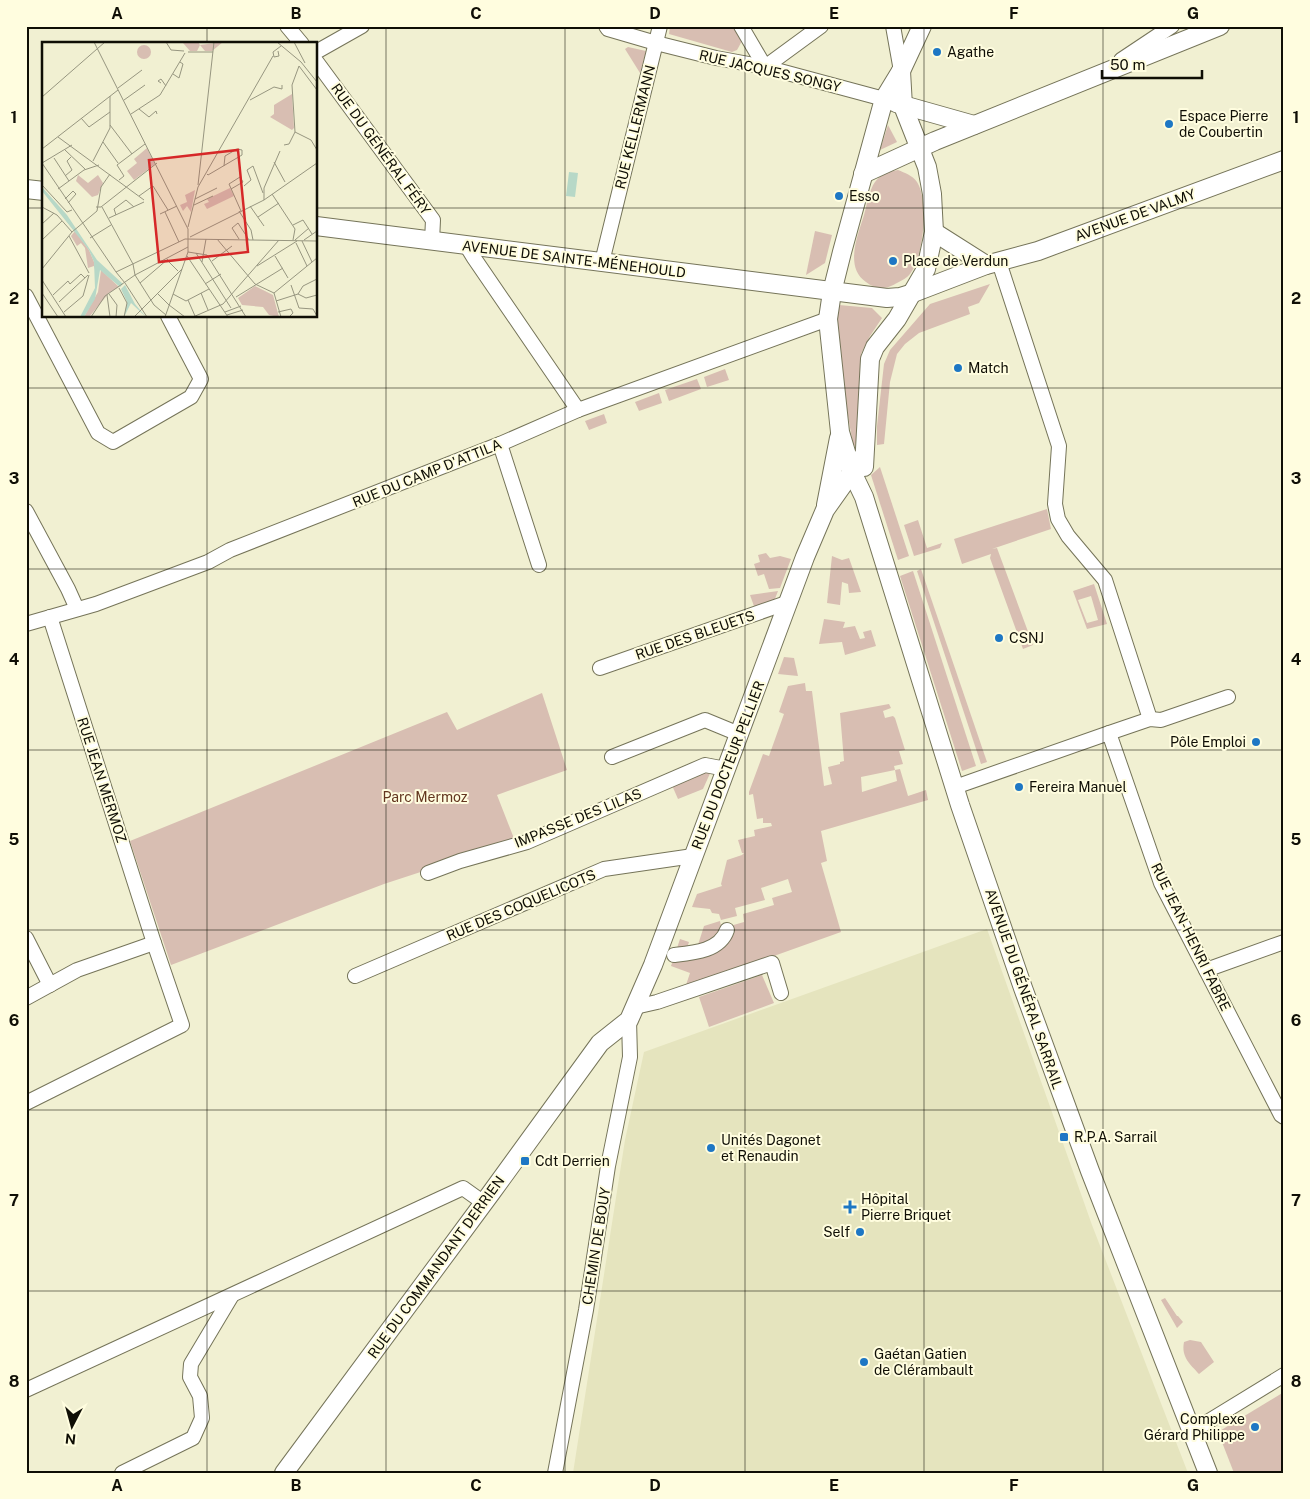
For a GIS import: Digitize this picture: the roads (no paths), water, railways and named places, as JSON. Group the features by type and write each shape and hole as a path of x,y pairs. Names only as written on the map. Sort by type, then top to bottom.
{"main road":[{"path":"854,464 840,432 828,319 832,292 884,99 901,71 922,26"},
{"path":"863,174 927,144 1220,26"},
{"path":"854,464 870,359 875,347 898,318 926,269 934,232 933,200 927,166 927,144 903,106 901,71"},
{"path":"884,99 974,125"},
{"path":"898,157 911,158 927,166"},
{"name":"AVENUE DE VALMY","path":"913,293 993,263 1038,251 1284,160"},
{"path":"26,189 42,191"},
{"name":"AVENUE DE SAINTE-MÉNEHOULD","path":"318,226 832,292"},
{"path":"934,232 993,263"},
{"path":"832,292 887,298 913,293"},
{"name":"RUE DU DOCTEUR PELLIER","path":"632,1013 653,965 825,510 840,432"},
{"name":"AVENUE DU GÉNÉRAL SARRAIL","path":"854,464 955,787 1030,1008 1090,1171 1208,1473"},
{"name":"RUE DU DOCTEUR PELLIER","path":"825,510 854,464"},
{"name":"RUE DU COMMANDANT DERRIEN","path":"284,1473 484,1203 600,1042 632,1013"}],"street":[{"path":"287,26 300,42"},
{"path":"318,51 362,26"},
{"path":"606,26 608,29 656,43"},
{"name":"RUE KELLERMANN","path":"602,262 660,26"},
{"path":"741,26 764,67 821,26"},
{"path":"1098,76 1172,26"},
{"path":"894,31 901,71"},
{"name":"RUE JACQUES SONGY","path":"656,43 716,58 764,67 884,99"},
{"name":"RUE DU GÉNÉRAL FÉRY","path":"318,64 433,220 432,241"},
{"path":"466,245 578,410"},
{"path":"993,263 1059,446 1055,504 1058,519 1068,536 1106,580 1150,719"},
{"path":"26,296 98,433 113,442 191,397 201,379 169,318"},
{"name":"RUE DU CAMP D'ATTILA","path":"26,624 96,604 208,562 230,550 500,444 578,410 828,319"},
{"path":"500,444 539,565"},
{"path":"26,511 77,609"},
{"name":"RUE DES BLEUETS","path":"600,668 789,602"},
{"name":"RUE JEAN MERMOZ","path":"26,1103 182,1025 50,617"},
{"path":"955,787 1109,732 1150,719 1160,720 1228,697"},
{"path":"612,757 705,720 739,734"},
{"name":"RUE JEAN-HENRI FABRE","path":"1109,732 1161,884 1281,1115 1284,1117"},
{"name":"IMPASSE DES LILAS","path":"428,873 460,861 527,842 705,765 726,768"},
{"name":"RUE DES COQUELICOTS","path":"355,976 604,869 693,856"},
{"path":"674,955 711,947 726,935 728,930"},
{"path":"26,938 50,984"},
{"path":"1206,970 1284,942"},
{"path":"26,998 77,970 154,943"},
{"path":"632,1013 657,1002 772,963 781,993"},
{"name":"CHEMIN DE BOUY","path":"555,1473 586,1310 608,1166 630,1057 632,1013"},
{"path":"26,1390 231,1297 463,1188 484,1203"},
{"path":"122,1473 193,1438 202,1418 200,1396 190,1377 191,1364 231,1297"},
{"path":"1191,1432 1284,1374"}],"place":[{"name":"Agathe","path":"937,52"},
{"name":"Espace Pierre de Coubertin","path":"1169,124"},
{"name":"Esso","path":"839,196"},
{"name":"Place de Verdun","path":"893,261"},
{"name":"Match","path":"958,368"},
{"name":"CSNJ","path":"999,638"},
{"name":"Pôle Emploi","path":"1256,742"},
{"name":"Fereira Manuel","path":"1019,787"},
{"name":"R.P.A. Sarrail","path":"1064,1137"},
{"name":"Unités Dagonet et Renaudin","path":"711,1148"},
{"name":"Cdt Derrien","path":"525,1161"},
{"name":"Hôpital Pierre Briquet","path":"850,1207"},
{"name":"Self","path":"860,1232"},
{"name":"Gaétan Gatien de Clérambault","path":"864,1362"},
{"name":"Complexe Gérard Philippe","path":"1255,1427"}],"park label":[{"name":"Parc Mermoz","path":"425,797"}]}
